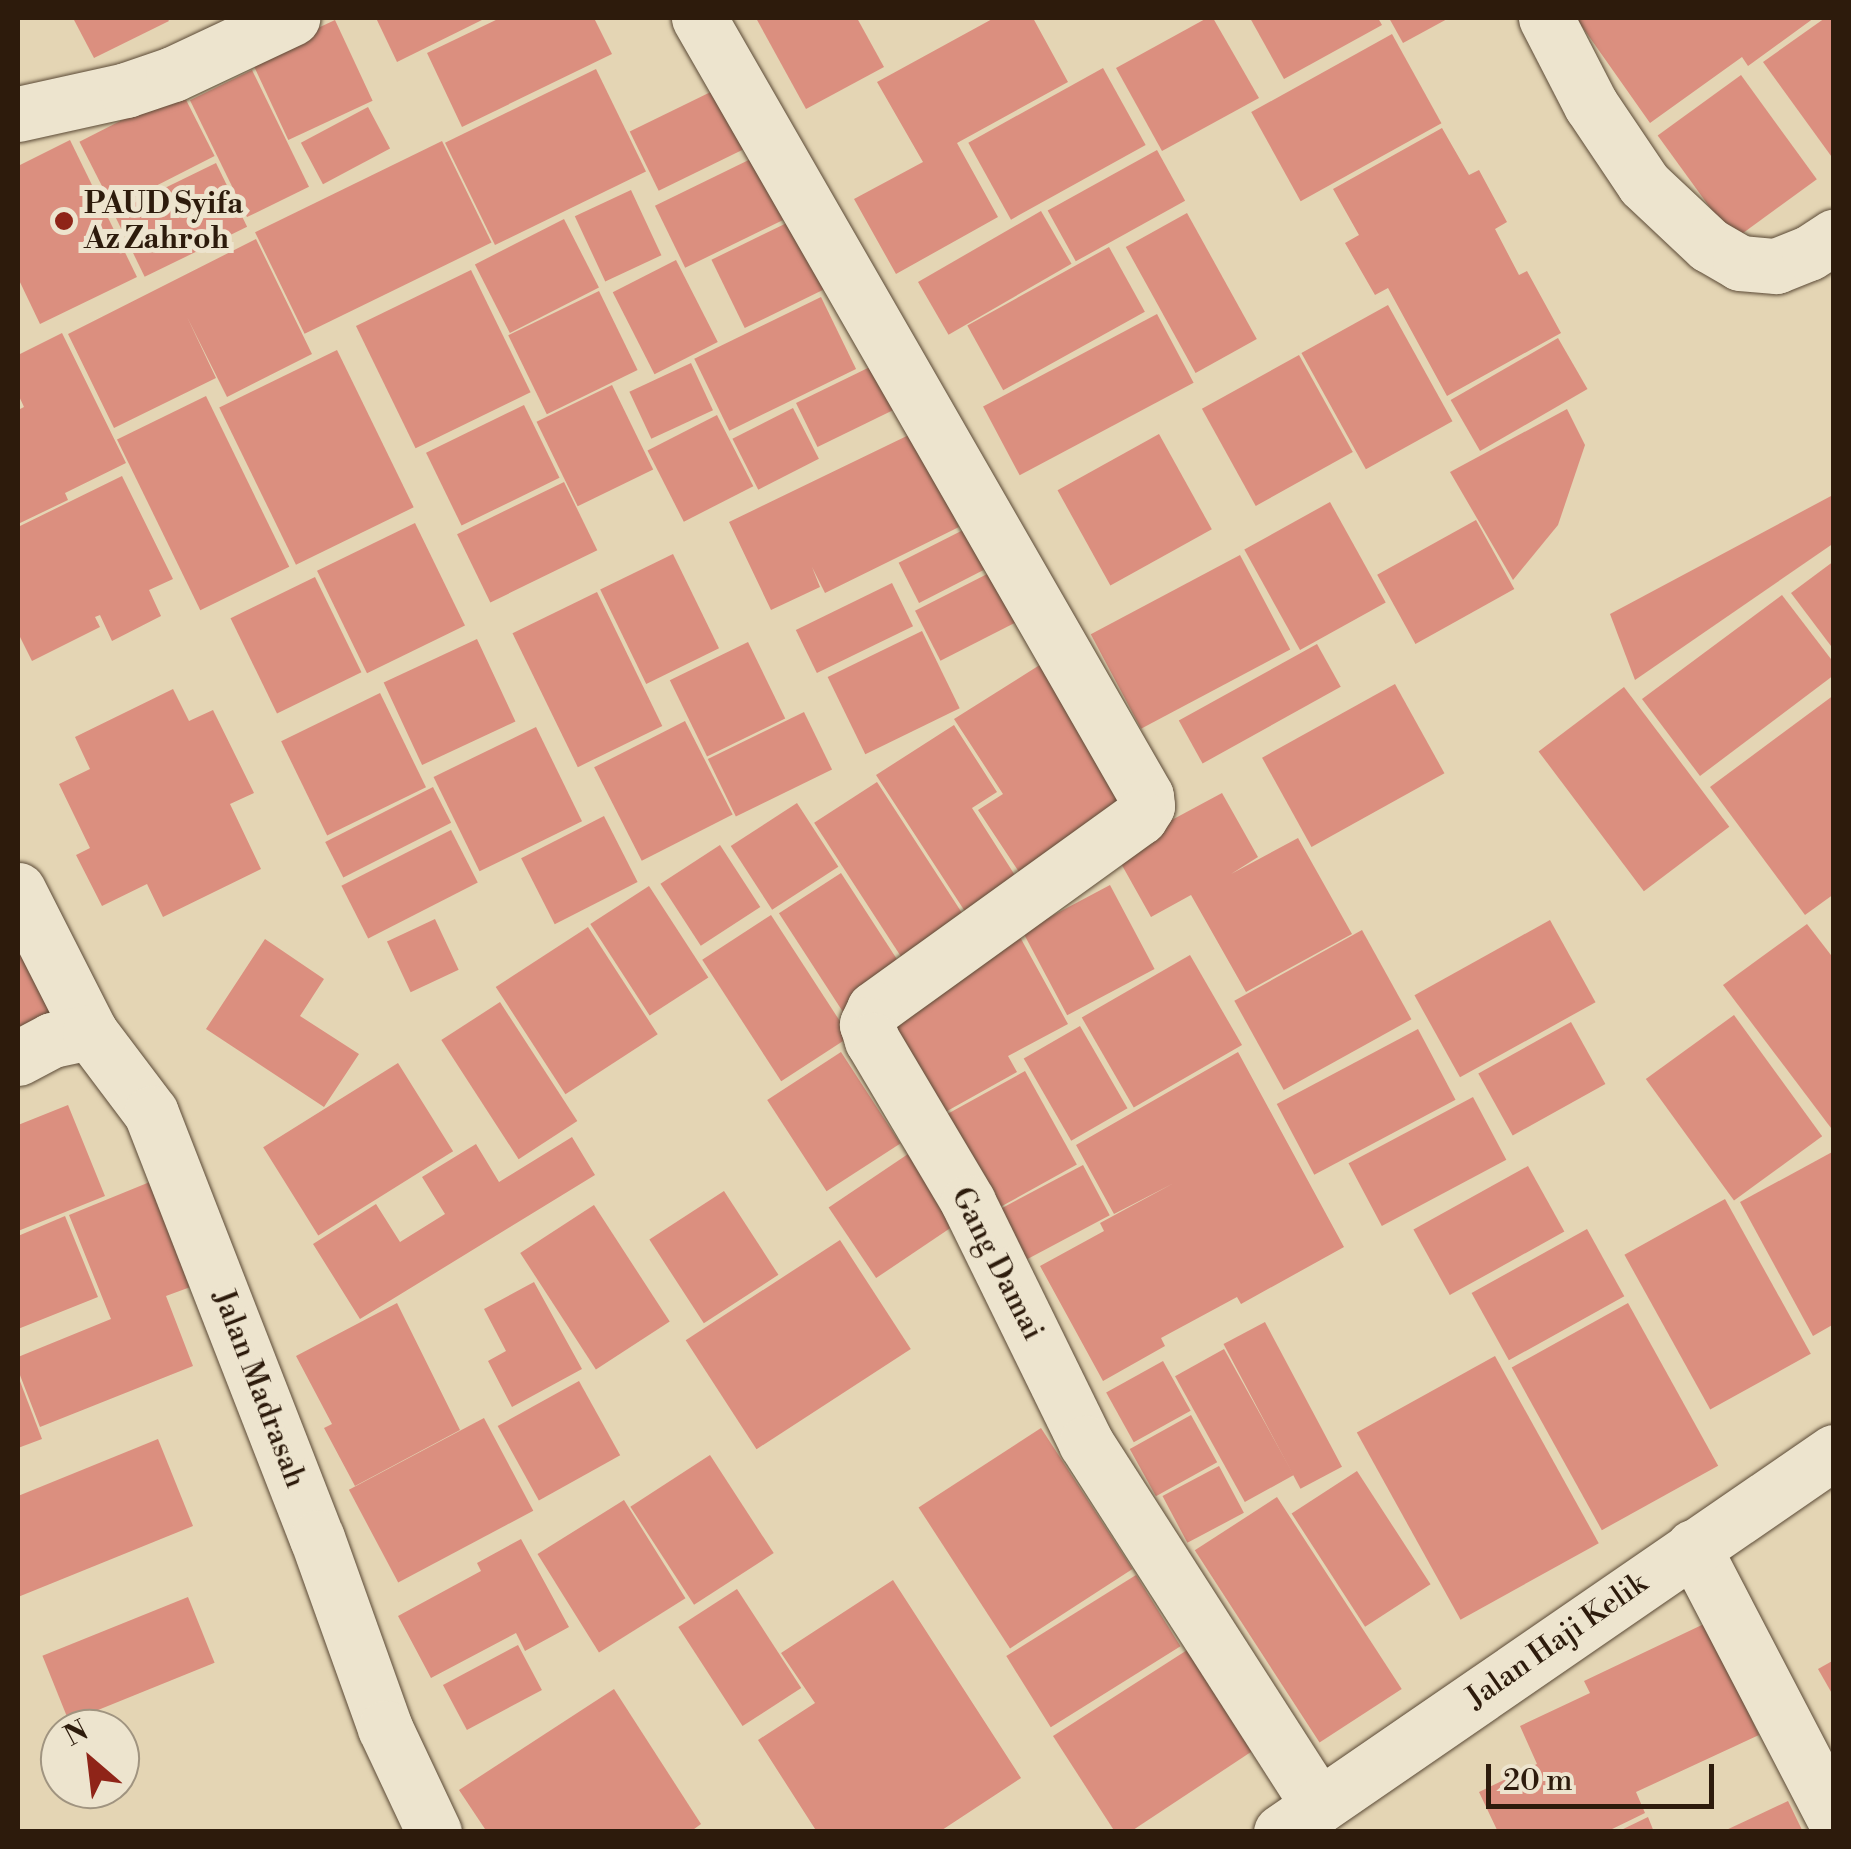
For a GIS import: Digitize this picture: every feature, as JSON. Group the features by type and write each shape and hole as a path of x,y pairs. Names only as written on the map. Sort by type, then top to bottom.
{"street":[{"path":"18,114 142,85 292,18"},
{"name":"Gang Damai","path":"699,18 1136,779 1147,806 1140,816 874,1009 868,1024 872,1040 968,1202 1086,1444 1300,1819"},
{"path":"1546,18 1591,105 1644,184 1710,245 1740,263 1776,266 1834,236"},
{"name":"Jalan Madrasah","path":"18,890 90,1032 151,1114 317,1538 386,1728 434,1832"},
{"path":"18,1058 52,1040 90,1032"},
{"name":"Jalan Haji Kelik","path":"1300,1819 1834,1452"},
{"path":"1693,1547 1834,1818"}],"building":[{"path":"73,18 167,18 169,21 94,58"},
{"path":"376,18 486,18 397,62"},
{"path":"500,18 594,18 612,54 462,127 427,53"},
{"path":"756,18 857,18 884,67 806,109"},
{"path":"994,18 1033,18 1068,82 957,143 998,217 896,274 854,199 923,162 877,82"},
{"path":"1213,18 1259,98 1162,151 1116,68"},
{"path":"1250,18 1378,18 1382,25 1284,79"},
{"path":"1389,18 1449,18 1403,43"},
{"path":"1576,18 1814,18 1748,66 1742,57 1650,123"},
{"path":"1825,18 1834,18 1834,160 1763,62"},
{"path":"335,20 373,101 288,140 251,59"},
{"path":"1392,34 1441,123 1301,201 1251,112"},
{"path":"1103,68 1146,145 1011,220 968,143"},
{"path":"596,69 646,171 495,245 445,143"},
{"path":"252,70 309,187 247,217 190,100"},
{"path":"1741,75 1817,179 1733,240 1658,136"},
{"path":"725,85 754,144 659,191 630,131"},
{"path":"181,90 215,156 113,208 79,142"},
{"path":"368,107 390,148 323,184 301,143"},
{"path":"1442,128 1469,175 1479,170 1507,222 1495,229 1519,275 1527,271 1561,333 1447,396 1388,288 1375,295 1345,243 1359,235 1333,189"},
{"name":"PAUD Syifa Az Zahroh","path":"70,140 137,277 40,324 18,278 18,166"},
{"path":"442,141 492,243 305,334 255,232"},
{"path":"1157,150 1185,201 1076,261 1048,211"},
{"path":"761,154 791,216 685,268 655,206"},
{"path":"216,163 247,227 145,277 114,213"},
{"path":"631,190 661,255 605,281 575,216"},
{"path":"1041,211 1072,264 949,335 918,282"},
{"path":"1187,213 1257,339 1196,373 1126,247"},
{"path":"564,219 599,288 510,333 475,264"},
{"path":"795,219 828,287 745,328 711,260"},
{"path":"256,239 312,354 227,397 187,317 216,378 114,428 68,334"},
{"path":"1109,247 1145,312 1003,390 967,326"},
{"path":"676,260 718,342 655,374 613,292"},
{"path":"471,270 531,392 416,448 356,326"},
{"path":"599,291 638,370 547,414 508,335"},
{"path":"821,297 856,369 729,431 694,359"},
{"path":"1388,305 1452,421 1366,469 1301,353"},
{"path":"1157,314 1194,383 1020,475 983,406"},
{"path":"62,333 126,463 65,493 68,500 18,524 18,410 24,407 18,394 18,355"},
{"path":"1558,338 1588,389 1480,451 1451,400"},
{"path":"337,350 414,507 296,565 219,407"},
{"path":"1299,355 1353,452 1256,506 1202,409"},
{"path":"691,363 713,410 651,439 629,392"},
{"path":"876,364 897,408 817,447 796,403"},
{"path":"612,385 653,469 578,506 537,422"},
{"path":"206,396 289,567 200,610 117,439"},
{"path":"524,405 560,478 462,526 426,453"},
{"path":"793,408 819,459 758,490 732,439"},
{"path":"1567,409 1585,445 1558,525 1513,580 1450,472"},
{"path":"717,415 753,486 684,522 648,450"},
{"path":"913,433 959,527 825,593 812,567 820,587 771,610 729,522"},
{"path":"1159,434 1212,529 1110,586 1058,490"},
{"path":"122,476 173,579 149,590 161,616 112,641 100,615 95,617 100,627 32,661 18,633 18,527"},
{"path":"564,482 597,550 490,602 457,534"},
{"path":"1831,496 1834,543 1635,680 1610,614"},
{"path":"1330,502 1386,603 1300,650 1244,550"},
{"path":"1476,520 1514,589 1415,644 1377,575"},
{"path":"415,523 465,625 367,673 317,571"},
{"path":"969,527 989,567 919,603 899,563"},
{"path":"673,554 719,648 646,684 600,590"},
{"path":"1240,555 1290,649 1141,729 1091,634"},
{"path":"1834,561 1834,650 1791,593"},
{"path":"997,569 1022,619 940,661 915,611"},
{"path":"315,577 361,672 277,713 231,618"},
{"path":"892,583 913,626 817,673 796,630"},
{"path":"597,592 662,726 578,767 513,633"},
{"path":"1782,595 1834,663 1834,675 1700,776 1642,699"},
{"path":"922,631 960,708 865,754 828,677"},
{"path":"477,639 515,721 422,765 384,683"},
{"path":"748,642 785,718 707,757 670,680"},
{"path":"1317,644 1341,687 1203,763 1179,721"},
{"path":"1046,661 1140,806 1025,881 978,810 1003,794 954,719"},
{"path":"1395,684 1444,773 1312,847 1262,758"},
{"path":"1624,687 1729,827 1644,891 1539,751"},
{"path":"173,689 189,721 213,710 254,793 230,804 261,869 163,917 147,884 102,906 76,855 90,848 59,784 90,769 75,737"},
{"path":"380,693 426,787 327,836 281,741"},
{"path":"1834,695 1834,894 1805,915 1710,787"},
{"path":"804,712 832,770 736,816 708,759"},
{"path":"685,721 733,815 642,861 594,767"},
{"path":"954,725 997,792 972,808 1018,880 966,913 876,775"},
{"path":"536,727 582,821 480,871 434,777"},
{"path":"877,782 967,921 905,962 814,823"},
{"path":"433,787 451,823 343,878 325,842"},
{"path":"1222,793 1258,857 1231,874 1298,838 1352,934 1246,992 1191,895 1151,917 1114,851"},
{"path":"797,803 838,867 772,910 731,846"},
{"path":"604,816 638,882 555,924 521,858"},
{"path":"451,830 478,883 368,938 341,886"},
{"path":"720,845 760,907 701,946 660,884"},
{"path":"841,873 908,976 846,1016 779,913"},
{"path":"1110,885 1155,969 1067,1015 1023,931"},
{"path":"649,886 708,977 650,1016 590,924"},
{"path":"771,915 850,1037 781,1081 702,960"},
{"path":"435,919 459,970 411,992 387,941"},
{"path":"1550,920 1596,1002 1460,1077 1414,995"},
{"path":"18,924 61,1011 18,1033"},
{"path":"1807,924 1834,959 1834,1132 1723,985"},
{"path":"588,927 658,1034 565,1094 496,987"},
{"path":"1362,930 1411,1019 1284,1090 1234,1001"},
{"path":"1020,937 1068,1024 1008,1056 1017,1072 940,1115 885,1016"},
{"path":"265,939 324,979 300,1016 359,1054 324,1107 206,1029"},
{"path":"1190,955 1242,1045 1134,1108 1082,1017"},
{"path":"500,1002 577,1121 519,1159 441,1040"},
{"path":"1734,1015 1822,1136 1734,1200 1646,1079"},
{"path":"1571,1022 1605,1084 1513,1135 1478,1073"},
{"path":"1080,1026 1128,1108 1071,1141 1024,1058"},
{"path":"1418,1029 1456,1100 1314,1175 1277,1104"},
{"path":"841,1052 900,1143 827,1191 767,1100"},
{"path":"1238,1052 1344,1247 1241,1304 1237,1297 1161,1338 1165,1346 1103,1381 1040,1266 1104,1231 1100,1223 1174,1183 1114,1214 1076,1145"},
{"path":"398,1063 453,1151 318,1235 263,1147"},
{"path":"1025,1071 1077,1165 992,1212 940,1118"},
{"path":"1473,1097 1506,1160 1382,1226 1349,1163"},
{"path":"68,1105 105,1196 18,1231 18,1125"},
{"path":"572,1137 595,1175 360,1319 313,1244 376,1204 400,1242 445,1214 422,1177 476,1144 499,1182"},
{"path":"914,1150 962,1220 876,1278 829,1208"},
{"path":"1834,1151 1834,1324 1813,1336 1740,1202"},
{"path":"1083,1165 1110,1215 1021,1262 995,1212"},
{"path":"1528,1166 1564,1232 1450,1295 1413,1230"},
{"path":"162,1177 204,1282 166,1296 193,1366 40,1427 18,1370 18,1357 111,1319 69,1215"},
{"path":"724,1191 778,1275 704,1323 649,1239"},
{"path":"1725,1199 1811,1354 1710,1410 1624,1255"},
{"path":"594,1205 670,1322 596,1370 520,1253"},
{"path":"65,1216 98,1297 18,1329 18,1236"},
{"path":"1587,1229 1624,1296 1509,1360 1472,1293"},
{"path":"840,1240 911,1349 756,1449 686,1340"},
{"path":"534,1282 582,1369 512,1407 488,1361 506,1351 484,1309"},
{"path":"397,1303 460,1430 355,1486 324,1428 332,1424 296,1356"},
{"path":"1628,1303 1718,1466 1602,1530 1512,1367"},
{"path":"1265,1322 1342,1467 1300,1489 1224,1344"},
{"path":"1224,1349 1294,1475 1245,1502 1175,1376"},
{"path":"1495,1356 1599,1543 1461,1620 1357,1433"},
{"path":"1163,1361 1191,1411 1134,1442 1106,1393"},
{"path":"18,1376 42,1439 18,1448"},
{"path":"579,1381 620,1455 539,1500 498,1426"},
{"path":"1191,1415 1217,1462 1156,1496 1130,1449"},
{"path":"484,1418 533,1511 398,1583 349,1490"},
{"path":"1041,1428 1132,1569 1010,1648 919,1508"},
{"path":"158,1439 193,1526 18,1597 18,1496"},
{"path":"710,1455 774,1553 694,1605 630,1507"},
{"path":"1219,1466 1244,1513 1187,1543 1162,1496"},
{"path":"1357,1471 1431,1584 1365,1627 1292,1513"},
{"path":"1277,1497 1402,1689 1320,1742 1195,1550"},
{"path":"624,1500 685,1598 599,1652 537,1554"},
{"path":"521,1539 569,1627 525,1651 516,1633 431,1678 398,1616 481,1571 477,1563"},
{"path":"1136,1575 1181,1646 1051,1727 1006,1656"},
{"path":"893,1580 1021,1778 939,1832 817,1832 758,1740 815,1703 781,1653"},
{"path":"737,1589 801,1688 743,1726 678,1627"},
{"path":"188,1597 215,1663 100,1709 64,1709 42,1656"},
{"path":"1706,1623 1759,1735 1636,1792 1645,1813 1606,1832 1498,1832 1479,1792 1537,1764 1520,1726 1590,1693 1584,1681"},
{"path":"518,1645 542,1690 467,1730 443,1685"},
{"path":"1195,1645 1260,1746 1130,1832 1115,1832 1053,1736"},
{"path":"1834,1660 1834,1697 1818,1669"},
{"path":"614,1689 701,1824 690,1832 487,1832 459,1790"},
{"path":"1788,1801 1803,1832 1722,1832"},
{"path":"1648,1817 1654,1832 1617,1832"}],"place":[{"name":"PAUD Syifa Az Zahroh","path":"64,221"}]}
